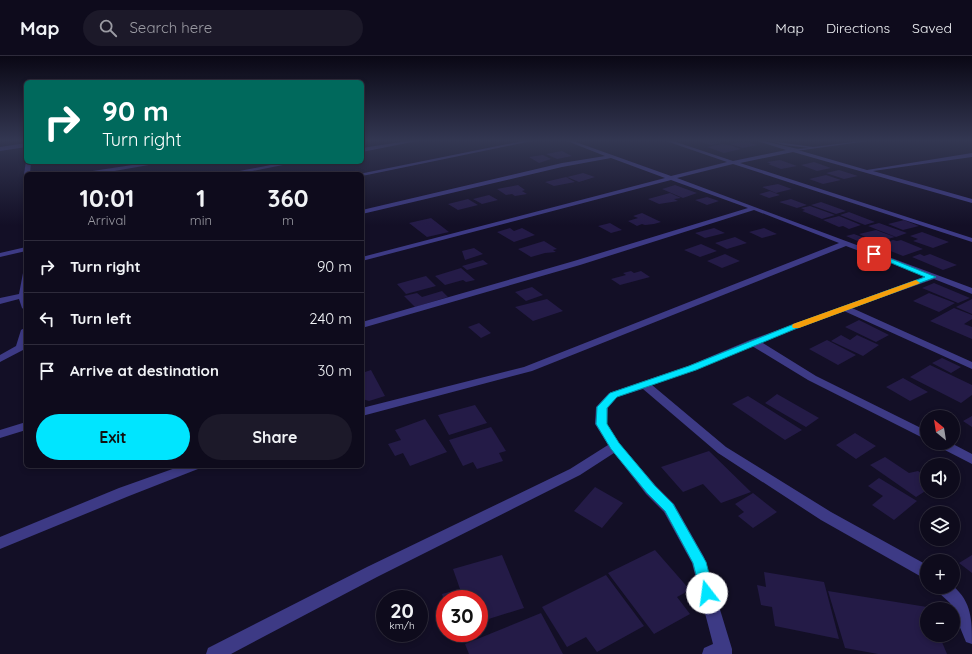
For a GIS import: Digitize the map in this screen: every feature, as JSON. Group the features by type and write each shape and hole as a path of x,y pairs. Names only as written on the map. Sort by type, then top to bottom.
{"street":[{"path":"99,172 119,169"},
{"path":"238,172 256,169"},
{"path":"364,174 388,169"},
{"path":"364,212 545,169"},
{"path":"645,169 754,208 972,291"},
{"path":"364,258 707,169"},
{"path":"755,169 972,240"},
{"path":"859,169 972,201"},
{"path":"866,171 880,169"},
{"path":"964,198 972,197"},
{"path":"364,324 577,263 754,208"},
{"path":"364,411 528,368 846,243"},
{"path":"0,255 24,249"},
{"path":"719,652 700,562 669,508 651,490 615,446 602,424 602,407 613,395 692,368 754,342 932,277"},
{"path":"24,293 24,300"},
{"path":"0,301 23,296"},
{"path":"844,308 972,366"},
{"path":"754,342 812,378 920,432"},
{"path":"0,360 23,347"},
{"path":"644,384 722,450 826,516 920,569"},
{"path":"0,434 24,427"},
{"path":"214,654 372,572 575,472 615,446"},
{"path":"955,450 972,459"},
{"path":"0,543 124,492 189,468"},
{"path":"951,594 956,598 971,631"}],"building":[{"path":"811,169 827,169 817,171"},
{"path":"839,170 858,176 844,179 826,173"},
{"path":"583,173 595,177 579,182 567,177"},
{"path":"826,175 841,180 823,184 809,179"},
{"path":"566,177 575,182 554,186 545,182"},
{"path":"778,184 792,189 776,193 762,187"},
{"path":"518,185 525,190 522,191 527,194 515,196 512,194 506,195 497,189"},
{"path":"675,185 697,193 683,198 662,189"},
{"path":"770,191 780,195 769,198 759,194"},
{"path":"670,193 681,198 674,199 678,201 659,204 648,199"},
{"path":"489,195 498,200 482,204 473,199"},
{"path":"707,197 719,201 707,205 695,200"},
{"path":"468,199 478,205 458,210 448,204"},
{"path":"791,199 807,205 797,208 779,202"},
{"path":"821,202 846,211 836,214 811,205"},
{"path":"810,206 835,215 822,219 802,211 805,210 801,208"},
{"path":"849,212 875,222 865,225 840,215"},
{"path":"642,213 661,222 637,226 628,221 638,218 633,216"},
{"path":"839,216 861,225 849,229 843,226 839,227 823,220"},
{"path":"431,218 449,232 427,237 409,223"},
{"path":"904,220 919,226 903,230 888,224"},
{"path":"610,223 622,230 611,233 598,226"},
{"path":"879,223 907,233 896,237 868,226"},
{"path":"510,228 514,231 522,228 535,235 514,242 497,232"},
{"path":"714,228 725,233 705,238 695,233"},
{"path":"764,228 777,234 762,238 749,232"},
{"path":"876,230 895,237 877,242 859,234"},
{"path":"922,232 949,242 933,248 913,241 918,239 910,236"},
{"path":"854,234 875,242 867,245 846,236"},
{"path":"735,237 747,243 727,249 715,243"},
{"path":"893,240 901,240 923,249 903,256 883,248 888,247 881,244"},
{"path":"544,241 557,249 553,250 556,252 531,257 518,249"},
{"path":"701,244 717,251 700,257 684,250"},
{"path":"474,248 483,254 465,260 462,251"},
{"path":"725,254 740,261 722,268 707,261"},
{"path":"920,254 924,256 930,254 957,265 943,270 912,257"},
{"path":"483,260 488,264 467,270 462,266"},
{"path":"461,268 475,280 466,282 463,280 445,285 435,276"},
{"path":"631,271 634,273 641,271 650,277 620,285 611,279 626,275 623,273"},
{"path":"426,276 436,286 406,294 397,284"},
{"path":"934,283 970,298 958,303 922,288"},
{"path":"532,287 543,295 526,301 515,292"},
{"path":"442,291 448,297 415,307 404,296 417,293 422,297"},
{"path":"929,293 955,303 939,312 913,301"},
{"path":"547,299 563,311 533,321 515,307"},
{"path":"972,299 972,314 956,307"},
{"path":"954,308 972,315 972,319 964,324 972,327 972,339 930,321"},
{"path":"859,320 889,335 876,342 845,327"},
{"path":"479,323 491,333 481,338 468,327"},
{"path":"841,335 850,340 857,335 879,345 863,356 831,341"},
{"path":"827,340 856,355 838,365 809,349"},
{"path":"942,358 961,367 951,373 932,363"},
{"path":"930,365 972,385 972,395 961,403 910,377"},
{"path":"371,370 385,396 369,401 364,400 364,372"},
{"path":"903,378 928,392 910,401 886,387"},
{"path":"777,394 819,418 806,427 765,403"},
{"path":"748,396 802,430 785,440 732,404"},
{"path":"475,405 487,423 449,435 438,415"},
{"path":"972,416 972,427 963,421"},
{"path":"425,419 447,452 410,466 403,453 395,456 388,444 401,440 395,430"},
{"path":"491,427 506,451 499,453 503,461 477,469 473,462 463,466 449,440"},
{"path":"855,433 876,446 856,459 836,445"},
{"path":"709,451 751,492 721,503 703,484 683,492 661,467"},
{"path":"885,457 909,473 918,471 920,472 920,494 916,497 870,465"},
{"path":"879,478 917,501 894,520 872,505 883,496 868,486"},
{"path":"595,487 623,503 602,528 574,511"},
{"path":"753,493 777,512 753,528 738,516 744,512 735,504"},
{"path":"655,550 690,590 677,597 690,614 654,634 608,573"},
{"path":"502,555 524,608 488,619 488,590 456,590 460,589 453,569"},
{"path":"972,555 972,573 960,564"},
{"path":"764,572 824,582 839,639 775,626 772,607 761,605 757,585 766,587"},
{"path":"606,575 644,626 597,652 586,637 567,647 542,607"},
{"path":"828,591 920,606 920,642 942,642 947,654 878,654 845,648"},
{"path":"541,613 563,654 469,654 465,644 470,642 488,642 488,635"}],"slow traffic":[{"path":"796,326 916,283"}],"route":[{"path":"707,593 700,562 669,508 651,490 615,446 602,424 602,407 613,395 692,368 754,342 932,277 874,254"}]}
